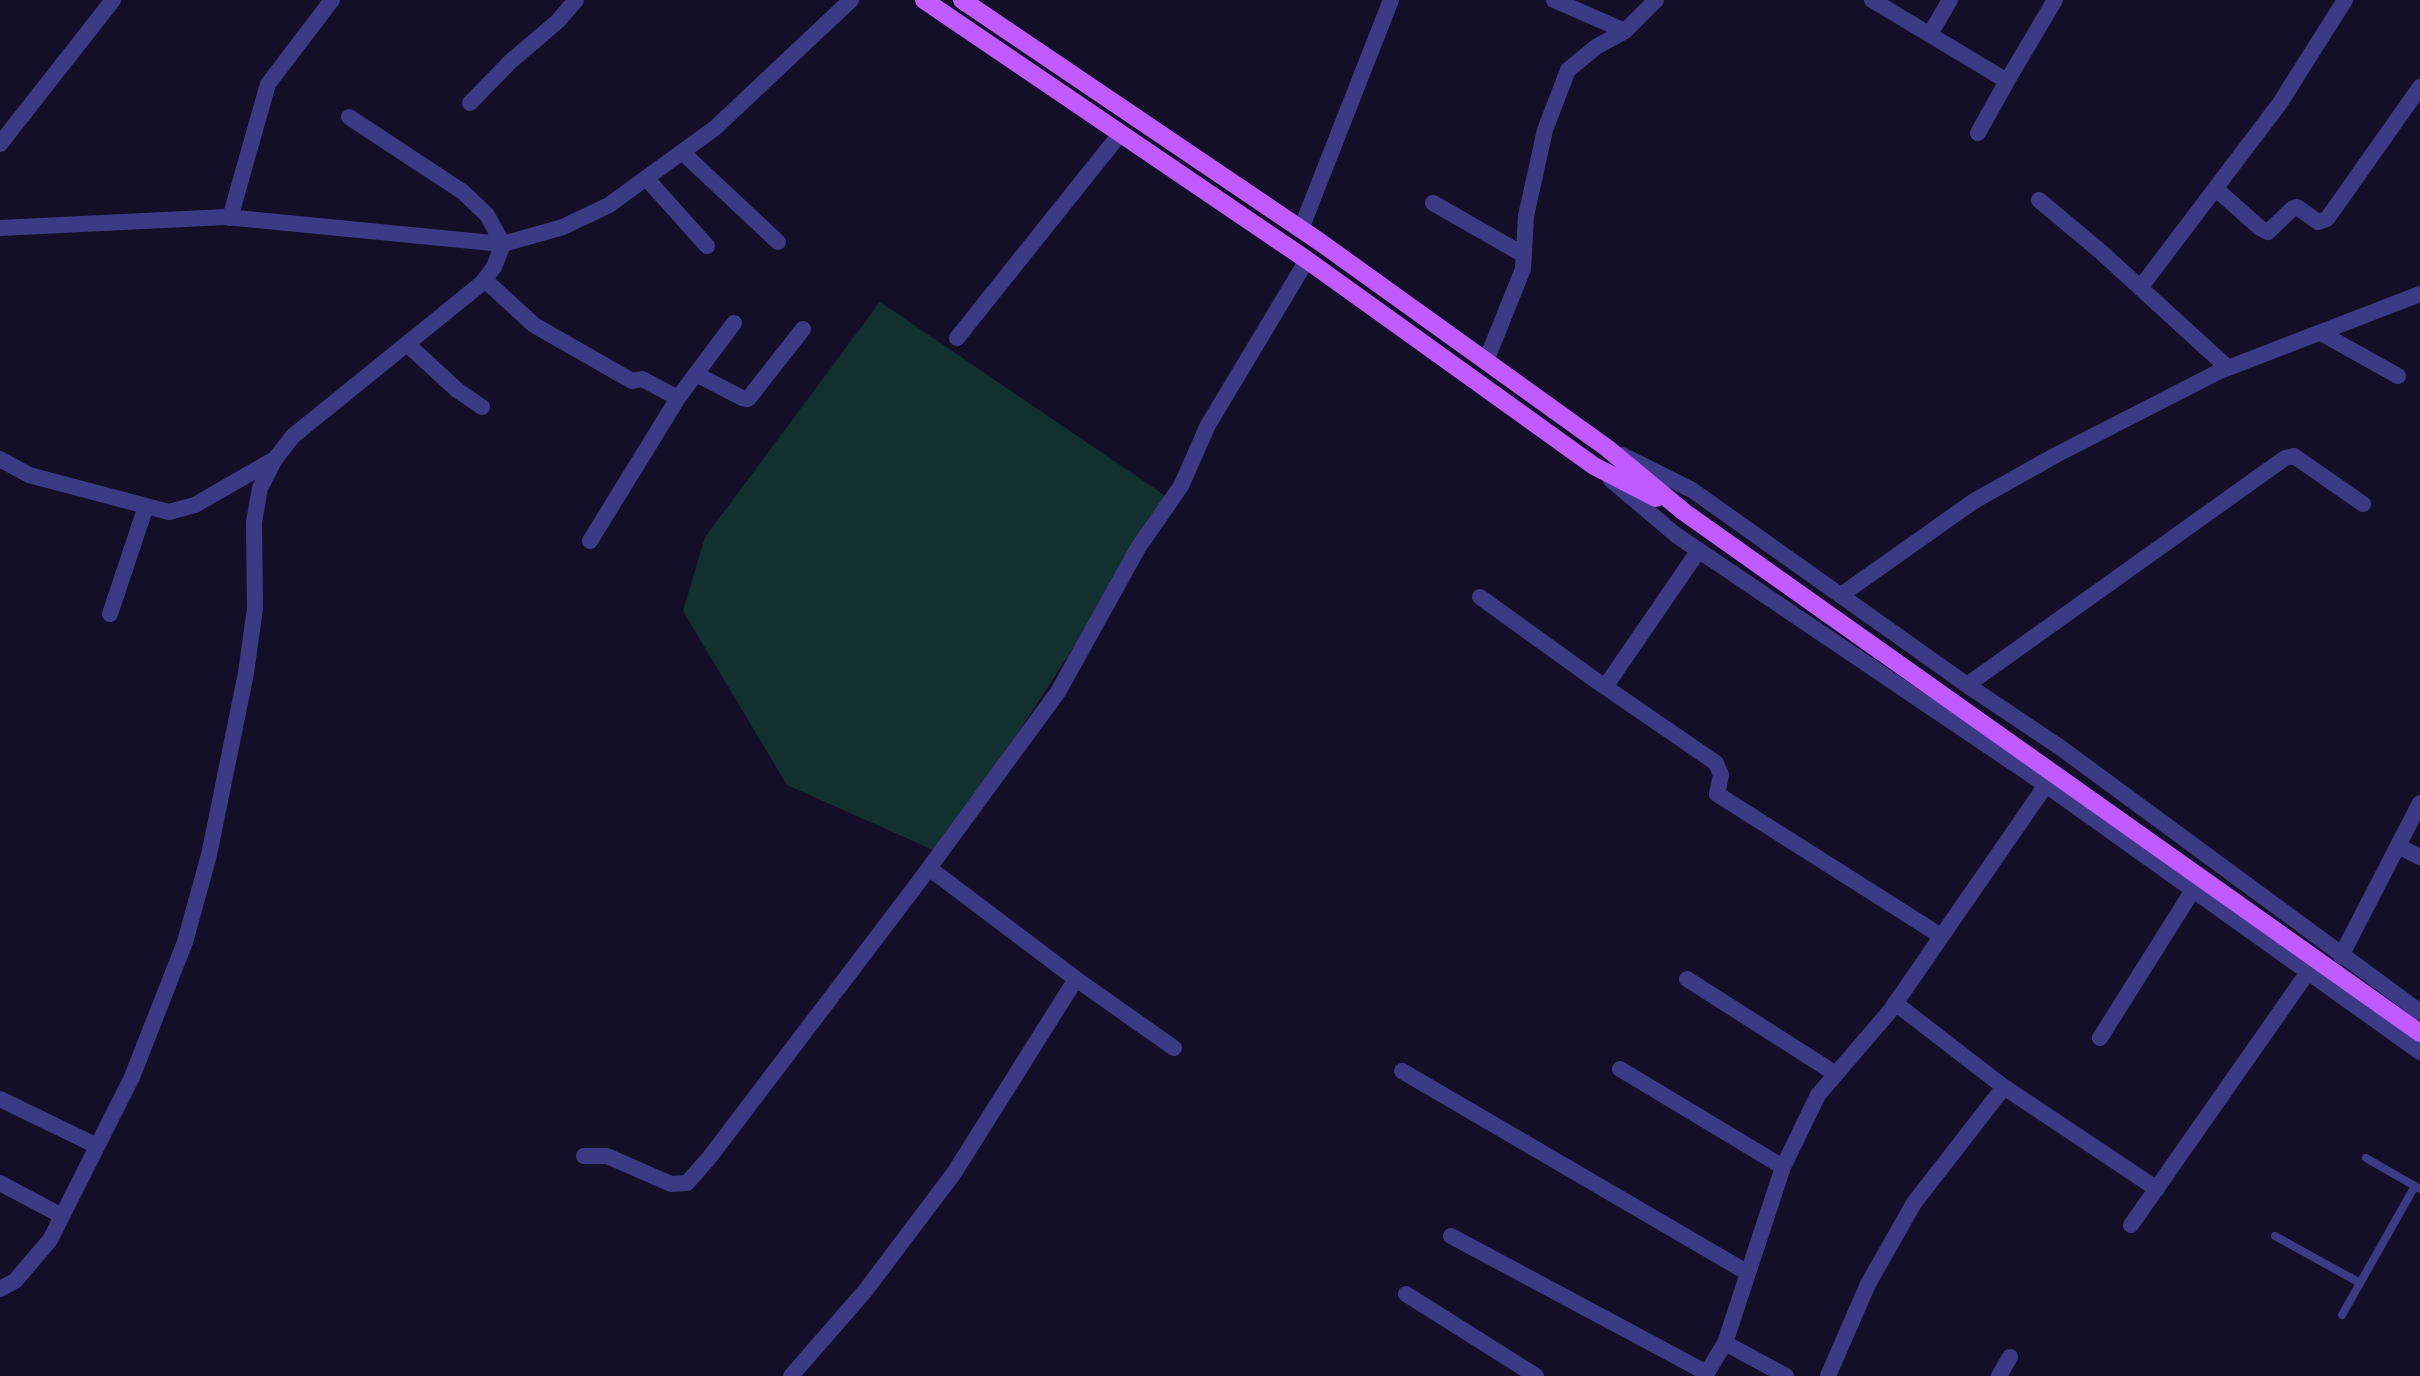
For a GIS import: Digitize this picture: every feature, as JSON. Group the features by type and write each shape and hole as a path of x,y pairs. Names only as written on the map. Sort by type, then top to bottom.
{"main road":[{"path":"923,0 1307,260 1594,466 1684,512"},
{"path":"962,0 1301,229 1607,448 1684,512 2420,1034"}],"street":[{"path":"0,144 113,0"},
{"path":"230,218 268,84 332,0"},
{"path":"470,103 510,62 558,21 576,0"},
{"path":"0,228 230,218 503,244 563,228 609,205 715,128 851,0"},
{"path":"1301,229 1391,0"},
{"path":"1554,0 1625,31"},
{"path":"1486,361 1523,269 1527,216 1545,130 1568,70 1596,47 1625,31 1656,0"},
{"path":"1872,0 2007,81"},
{"path":"1930,34 1950,0"},
{"path":"1978,133 2055,0"},
{"path":"2140,288 2280,103 2345,0"},
{"path":"2216,189 2268,232 2297,207 2318,222 2326,219 2420,87"},
{"path":"349,117 463,192 487,215 503,244"},
{"path":"957,338 1120,134"},
{"path":"682,152 778,242"},
{"path":"646,178 707,246"},
{"path":"2039,200 2228,368"},
{"path":"1433,203 1524,255"},
{"path":"0,1289 15,1281 50,1240 132,1077 185,942 209,855 246,674 256,608 254,522 260,488 275,459 293,436 485,280 494,267 503,244"},
{"path":"584,1156 607,1156 671,1184 687,1183 714,1151 929,868 1058,692 1138,548 1181,486 1208,425 1307,260"},
{"path":"485,280 534,325 632,381 642,379 678,398"},
{"path":"1841,594 1974,500 2056,455 2228,368 2420,294"},
{"path":"590,541 678,398 734,323"},
{"path":"696,374 748,399 803,329"},
{"path":"2322,333 2398,376"},
{"path":"407,344 457,390 482,407"},
{"path":"1607,448 1692,490 1967,685 2061,748 2420,1012"},
{"path":"1967,685 2285,458 2294,456 2363,504"},
{"path":"0,459 29,475 169,512 195,505 275,459"},
{"path":"1594,466 1676,535 2046,785 2420,1052"},
{"path":"110,614 146,506"},
{"path":"1605,687 1699,550"},
{"path":"1480,597 1716,763 1721,775 1717,794 1941,936"},
{"path":"1451,1236 1706,1375 1725,1343 1783,1167 1818,1095 1895,1003 2046,785"},
{"path":"2341,956 2420,803"},
{"path":"2398,846 2420,857"},
{"path":"929,868 1076,979 1174,1048"},
{"path":"2100,1038 2193,890"},
{"path":"2131,1225 2308,972"},
{"path":"791,1376 865,1291 954,1172 1076,979"},
{"path":"1687,979 1836,1074"},
{"path":"1895,1003 2004,1087 2157,1189"},
{"path":"1620,1069 1783,1167"},
{"path":"1402,1071 1748,1273"},
{"path":"1829,1376 1868,1284 1914,1203 2004,1087"},
{"path":"0,1099 97,1146"},
{"path":"0,1183 62,1216"},
{"path":"1406,1294 1536,1376"},
{"path":"1725,1343 1786,1376"},
{"path":"1999,1376 2010,1357"}],"lane":[{"path":"2343,1315 2417,1188 2366,1158"},
{"path":"2275,1236 2360,1283"}],"green space":[{"path":"880,302 1170,499 940,853 787,785 683,611 705,537"}]}
